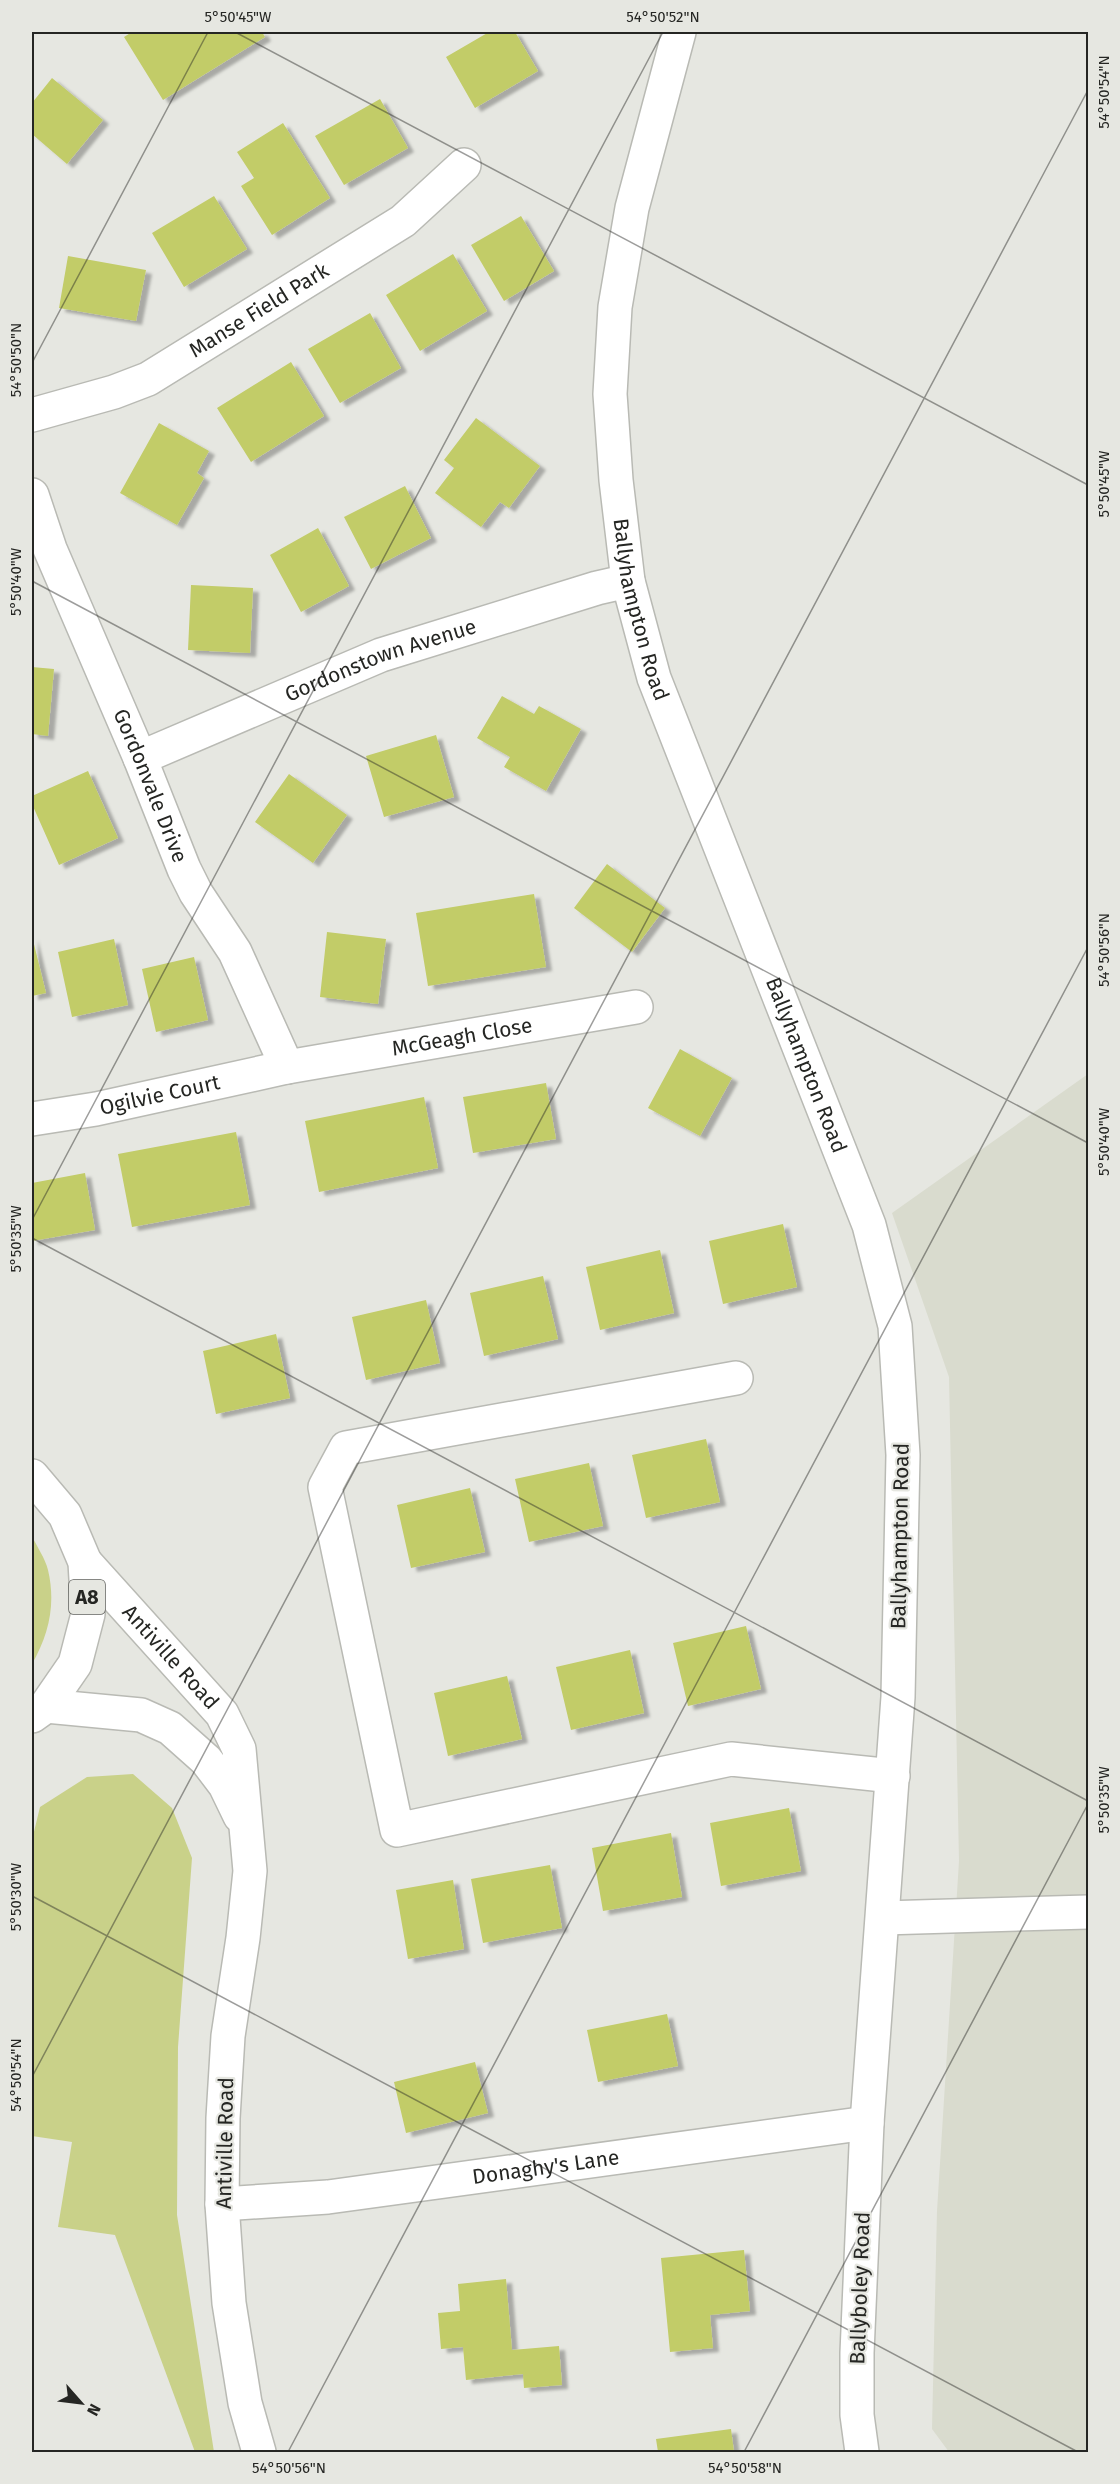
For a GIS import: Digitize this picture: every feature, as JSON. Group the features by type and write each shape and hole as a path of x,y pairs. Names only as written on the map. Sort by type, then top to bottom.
{"main road":[{"name":"Ballyhampton Road","path":"679,32 632,208 615,306 610,394 615,480 628,581 654,678 869,1225 895,1326 903,1455 898,1697 884,1918 867,2123"},
{"name":"Manse Field Park","path":"32,415 114,392 155,374 403,221 464,165"},
{"name":"Gordonvale Drive","path":"32,495 41,554 140,758 184,869 196,893 235,952 287,1067"},
{"name":"Gordonstown Avenue","path":"140,758 381,655 597,588 628,581"},
{"name":"McGeagh Close","path":"287,1067 636,1007"},
{"name":"Ogilvie Court","path":"32,1119 96,1109 287,1067"},
{"path":"736,1378 346,1448 325,1487 397,1830 731,1759 893,1776"},
{"name":"A8","path":"32,1476 65,1515 85,1562 88,1614 75,1664 39,1711"},
{"name":"Antiville Road","path":"85,1562 222,1714 239,1749 250,1871 243,1938 228,2036 223,2118 222,2204 229,2303 245,2403 259,2452"},
{"name":"Antiville Road","path":"39,1711 141,1715 170,1728 206,1760 225,1785 247,1831"},
{"path":"884,1918 1089,1912"},
{"name":"Donaghy's Lane","path":"222,2204 328,2198 867,2123"},
{"name":"Ballyboley Road","path":"862,2452 857,2415 857,2353 867,2123"}],"shaded area":[{"path":"1088,1074 1088,2452 949,2452 932,2429 937,2211 959,1861 949,1377 892,1213"}],"green space":[{"path":"32,1536 47,1566 51,1607 47,1630 32,1664"},
{"path":"133,1774 172,1808 192,1858 178,2047 177,2215 214,2452 195,2452 115,2235 58,2227 72,2142 32,2136 32,1840 40,1807 87,1777"}],"building":[{"path":"132,32 262,32 265,37 163,100 124,37"},
{"path":"489,32 515,32 538,71 475,108 446,57"},
{"path":"52,78 103,120 67,164 32,134 32,103"},
{"path":"380,99 408,148 344,185 315,136"},
{"path":"283,123 330,198 272,235 241,186 254,178 237,152"},
{"path":"214,196 247,249 184,287 152,233"},
{"path":"521,216 554,271 504,301 471,245"},
{"path":"453,254 487,311 420,351 386,295"},
{"path":"68,256 146,270 136,321 59,308"},
{"path":"370,313 401,368 340,403 308,349"},
{"path":"291,362 324,416 251,462 217,408"},
{"path":"476,418 540,466 509,508 500,502 481,527 435,493 454,468 444,460"},
{"path":"159,423 209,451 197,473 204,478 177,525 120,493"},
{"path":"405,486 431,538 371,569 344,517"},
{"path":"318,528 349,586 301,612 270,555"},
{"path":"191,585 253,588 250,653 188,650"},
{"path":"32,667 54,669 48,736 32,734"},
{"path":"502,696 534,714 539,706 581,729 546,791 504,767 510,757 477,738"},
{"path":"436,735 454,797 384,817 366,756"},
{"path":"88,771 118,838 59,865 32,804 32,796"},
{"path":"289,774 347,815 313,863 255,822"},
{"path":"607,864 665,908 632,952 574,908"},
{"path":"534,894 546,967 428,986 416,913"},
{"path":"327,932 386,939 378,1004 320,997"},
{"path":"32,936 46,993 32,996"},
{"path":"114,939 128,1005 72,1017 58,952"},
{"path":"194,957 208,1020 156,1032 142,969"},
{"path":"680,1049 732,1078 700,1136 648,1108"},
{"path":"546,1083 556,1139 473,1153 463,1097"},
{"path":"424,1097 438,1168 319,1192 305,1121"},
{"path":"236,1132 250,1205 132,1227 118,1154"},
{"path":"85,1173 95,1230 32,1241 32,1183"},
{"path":"783,1224 797,1287 723,1304 709,1241"},
{"path":"660,1250 674,1313 600,1330 586,1267"},
{"path":"543,1276 558,1339 484,1356 470,1293"},
{"path":"426,1300 440,1363 366,1380 352,1317"},
{"path":"276,1334 290,1398 216,1414 203,1351"},
{"path":"706,1439 720,1502 646,1518 632,1455"},
{"path":"589,1463 603,1526 529,1542 515,1479"},
{"path":"470,1488 485,1552 411,1568 397,1505"},
{"path":"746,1626 761,1689 688,1706 673,1643"},
{"path":"630,1650 644,1713 571,1730 556,1667"},
{"path":"507,1676 522,1739 448,1756 434,1693"},
{"path":"789,1808 801,1871 721,1886 710,1823"},
{"path":"671,1833 682,1897 603,1911 592,1848"},
{"path":"550,1865 562,1928 483,1943 471,1879"},
{"path":"453,1880 464,1949 408,1959 396,1890"},
{"path":"667,2014 678,2066 598,2082 587,2030"},
{"path":"475,2062 488,2113 406,2133 394,2082"},
{"path":"744,2250 750,2311 710,2315 713,2348 670,2352 661,2258"},
{"path":"506,2279 512,2350 559,2346 562,2385 524,2388 523,2374 466,2380 463,2347 441,2349 438,2313 460,2311 458,2284"},
{"path":"731,2429 734,2452 658,2452 656,2439"}]}
